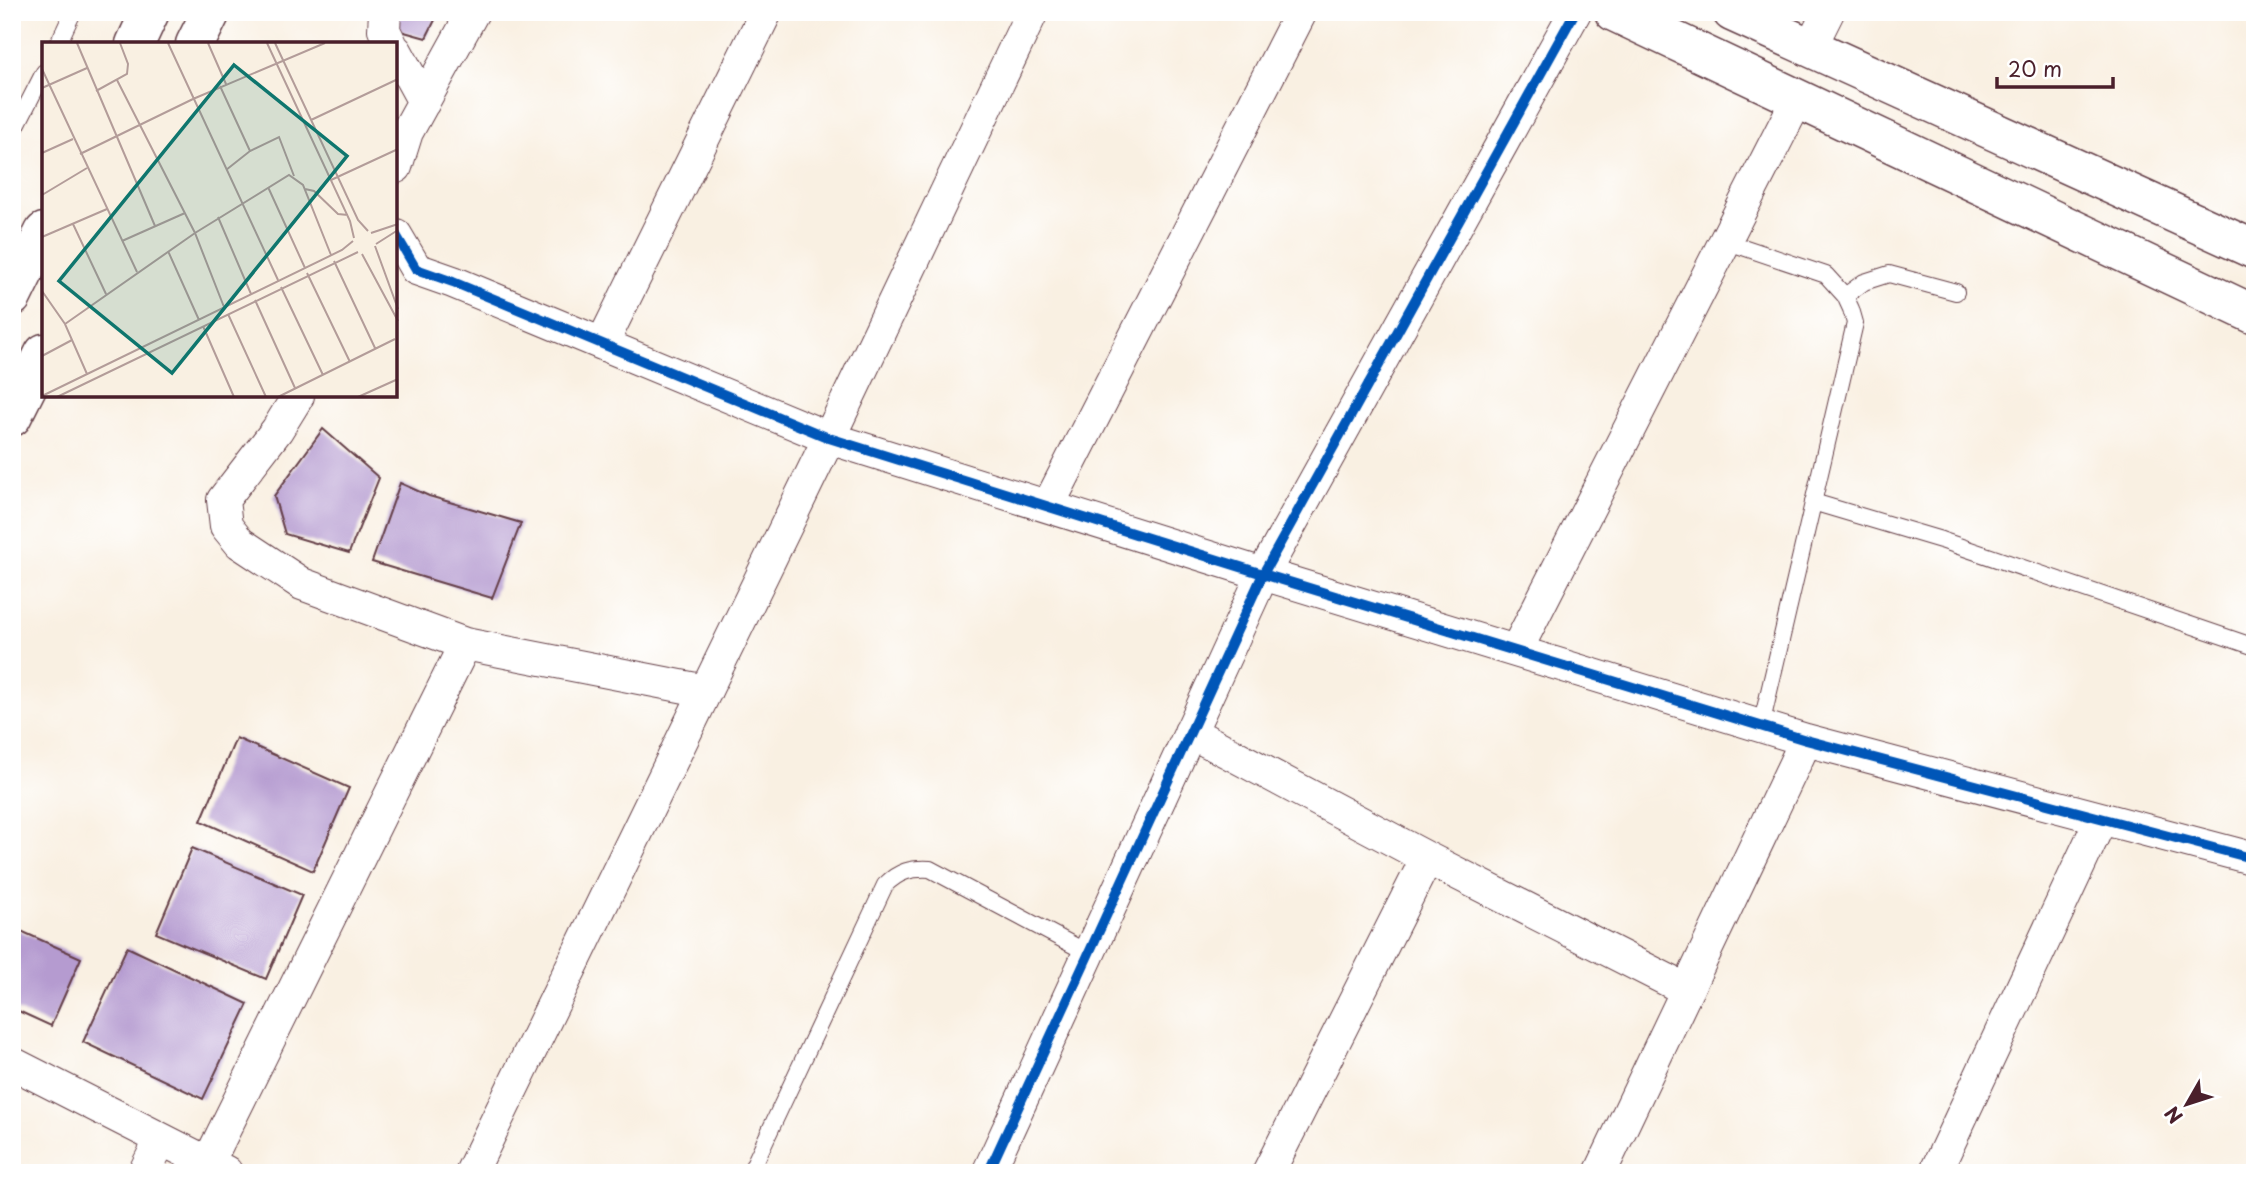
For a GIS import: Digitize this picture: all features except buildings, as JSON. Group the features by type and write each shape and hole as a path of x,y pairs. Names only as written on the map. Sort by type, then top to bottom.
{"main road":[{"path":"136,42 150,12"},
{"path":"196,42 211,12"},
{"path":"1614,12 2255,315"},
{"path":"1732,12 2255,250"},
{"path":"12,296 42,236"},
{"path":"12,417 42,357"}],"street":[{"path":"386,12 384,30 390,42"},
{"path":"397,164 407,132 474,12"},
{"path":"602,344 766,12"},
{"path":"471,1173 829,438 1032,12"},
{"path":"1048,506 1301,12"},
{"path":"988,1173 1263,574 1575,12"},
{"path":"1810,48 1828,12"},
{"path":"397,53 424,102"},
{"path":"1516,651 1798,98"},
{"path":"397,237 416,269 829,438 1806,740 2255,859"},
{"path":"297,397 277,430 223,500 226,526 240,543 302,584 465,643 706,691"},
{"path":"12,1063 218,1168 465,643"},
{"path":"1190,733 1427,858 1687,990"},
{"path":"1600,1173 1806,740"},
{"path":"1935,1173 2101,819"},
{"path":"1268,1173 1427,858"},
{"path":"144,1173 161,1139"}],"lane":[{"path":"59,42 73,12"},
{"path":"12,135 42,76"},
{"path":"1725,241 1826,275 1845,296 1852,309 1854,323 1761,726"},
{"path":"1845,296 1864,282 1889,274 1956,292"},
{"path":"1813,502 1941,540 2255,647"},
{"path":"750,1173 885,885 901,872 915,868 930,869 1088,954"}],"cycle path":[{"path":"988,1173 1263,574 1575,12"},
{"path":"397,237 416,269 829,438 1806,740 2255,859"}]}
